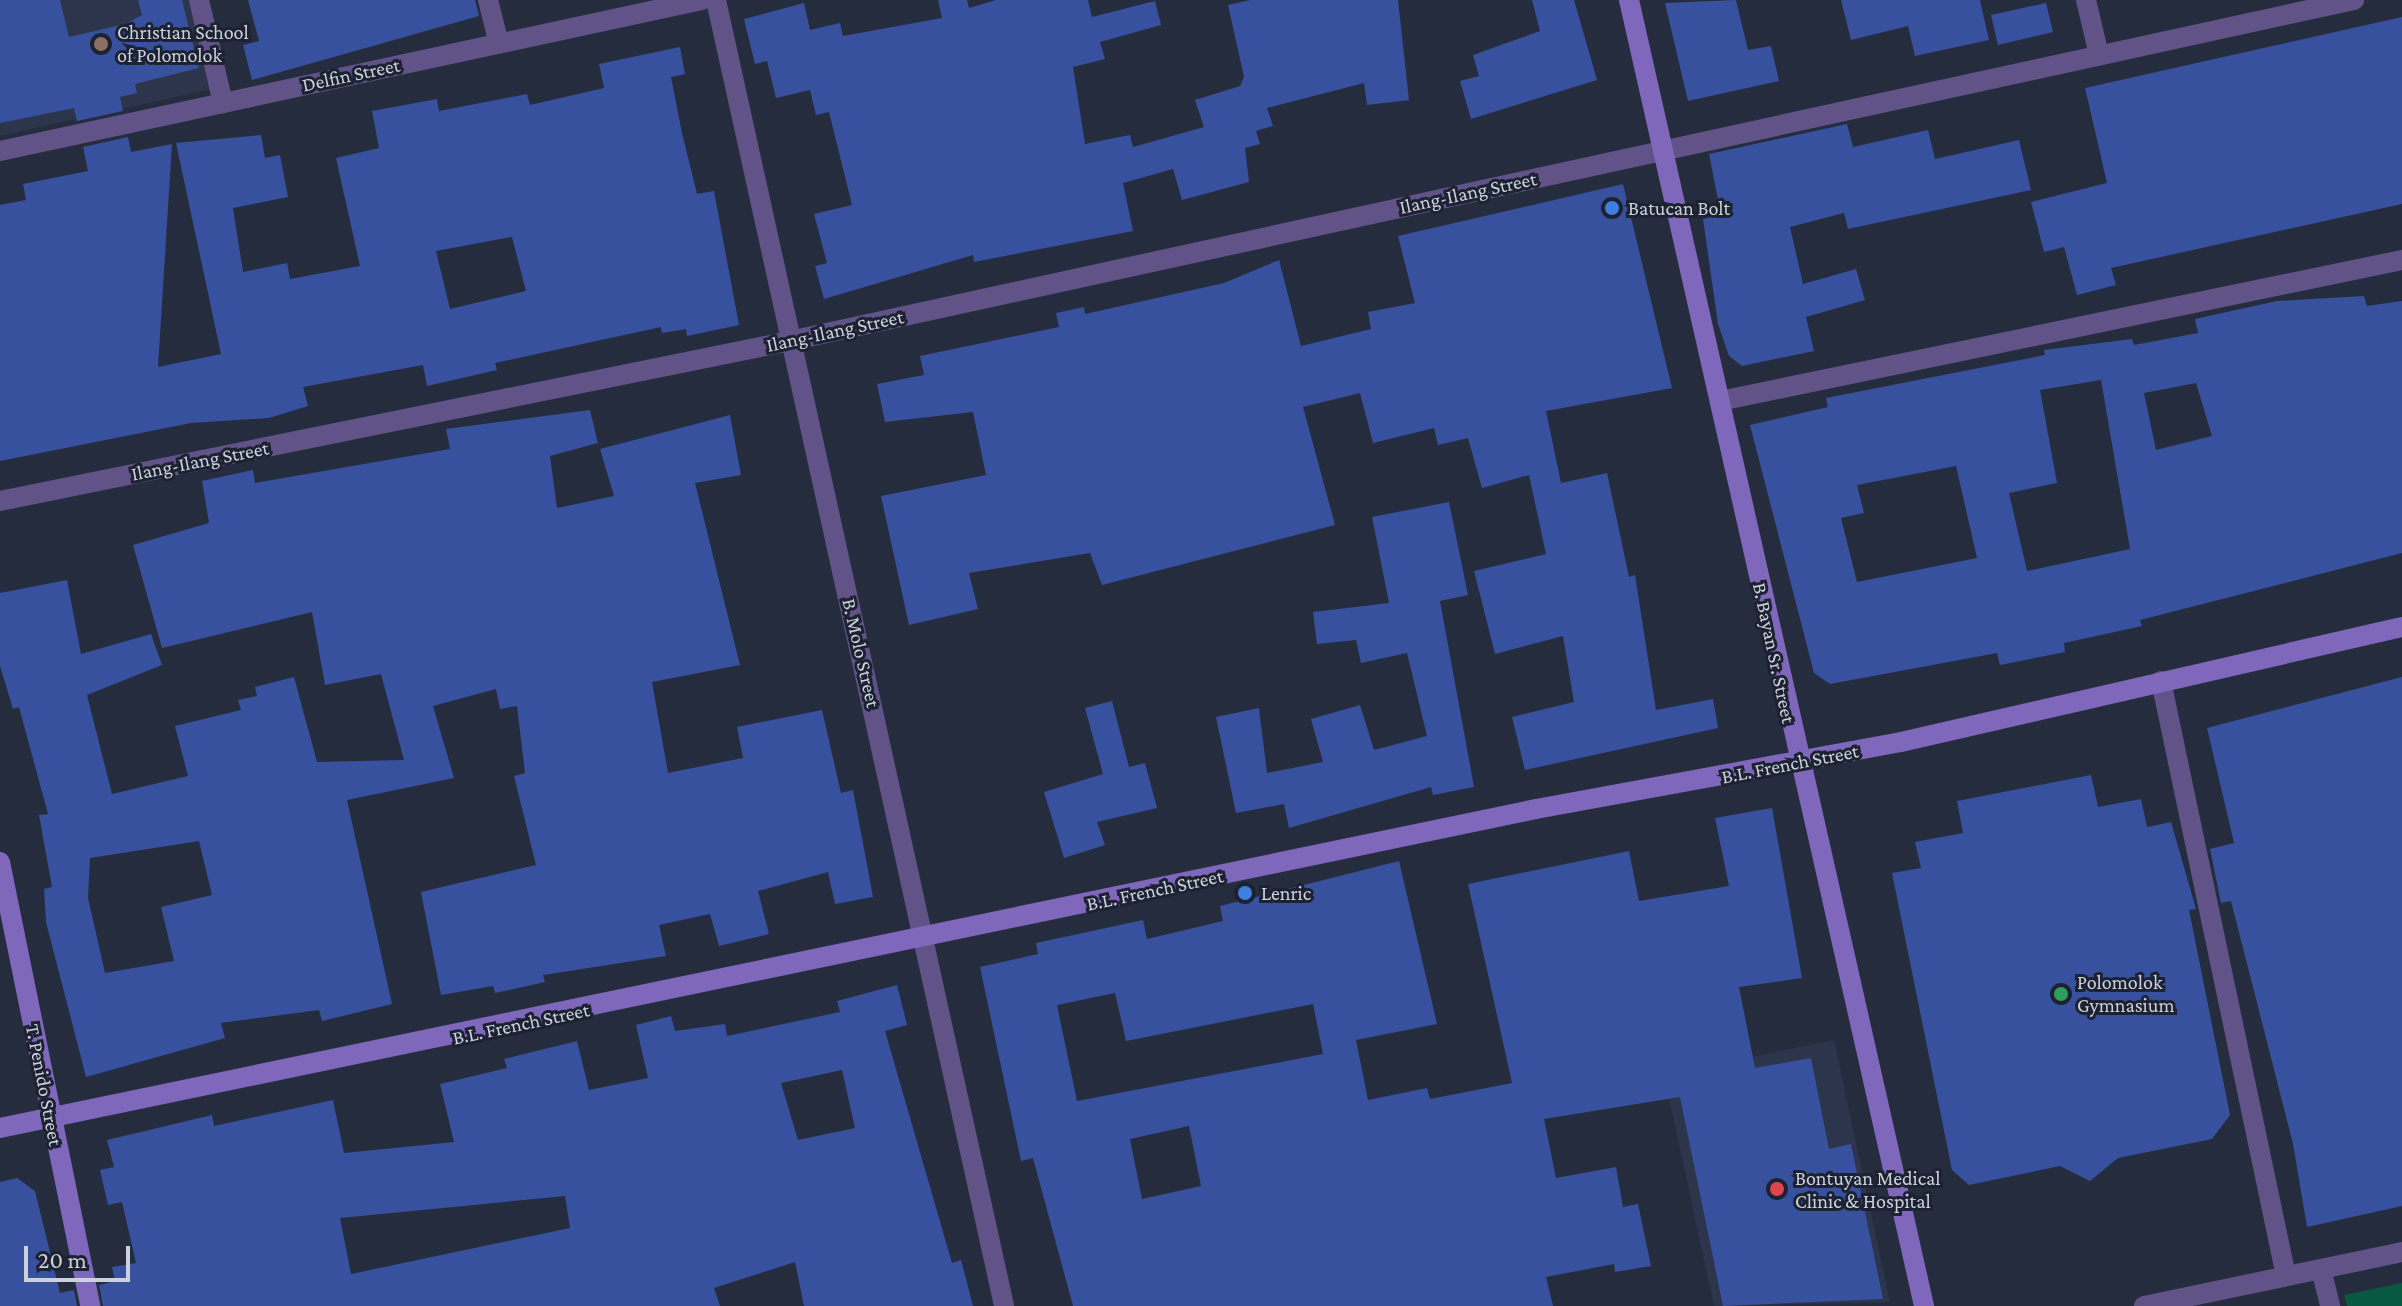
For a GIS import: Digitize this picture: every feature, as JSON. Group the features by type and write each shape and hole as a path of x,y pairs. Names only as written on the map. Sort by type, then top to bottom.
{"street":[{"path":"199,0 223,103"},
{"path":"488,0 499,44"},
{"name":"Delfin Street","path":"0,151 702,0"},
{"name":"B. Molo Street","path":"716,0 1004,1306"},
{"name":"B. Bayan Sr. Street","path":"1629,0 1667,150 1797,760 1924,1306"},
{"path":"2086,0 2099,55"},
{"name":"Ilang-Ilang Street","path":"0,501 790,341 2354,0"},
{"path":"1720,401 2402,260"},
{"name":"B.L. French Street","path":"0,1128 1797,760 2402,627"},
{"path":"2161,681 2286,1276"},
{"name":"T. Penido Street","path":"0,862 90,1306"},
{"path":"2144,1306 2402,1252"},
{"path":"2321,1269 2330,1306"}],"shaded area":[{"name":"Christian School of Polomolok","path":"0,0 191,0 212,89 0,136"},
{"name":"Bontuyan Medical Clinic & Hospital","path":"1834,1040 1890,1302 1714,1306 1664,1075"}],"green space":[{"path":"2402,1283 2402,1306 2347,1306 2344,1295"}],"building":[{"name":"Christian School of Polomolok","path":"0,0 60,0 69,37 125,24 142,15 138,0 182,0 199,68 135,84 137,93 120,97 123,111 77,121 74,108 0,123"},
{"path":"248,0 475,0 479,16 252,80 243,45 259,41"},
{"path":"938,0 967,0 969,8 996,0 1088,0 1092,17 1155,1 1161,25 1100,42 1105,59 1073,67 1085,144 1130,135 1133,147 1204,127 1195,100 1240,86 1244,77 1228,5 1250,0 1398,0 1409,100 1367,105 1364,83 1267,108 1273,126 1256,131 1260,144 1245,148 1249,182 1182,200 1173,169 1123,183 1133,231 974,262 973,255 824,299 815,266 827,263 814,214 852,205 829,112 816,115 810,90 776,98 767,61 755,64 744,19 804,3 810,30 840,23 843,36 942,18"},
{"path":"1532,0 1574,0 1597,80 1471,119 1460,81 1479,76 1473,55 1540,31"},
{"path":"1736,0 1748,50 1771,46 1779,81 1688,101 1665,3"},
{"path":"1841,0 1980,0 1989,40 1915,56 1908,26 1851,40"},
{"path":"2046,3 2053,32 1998,45 1991,15"},
{"path":"2402,17 2402,204 2111,268 2116,285 2077,295 2064,247 2044,252 2031,202 2107,183 2085,88"},
{"path":"680,47 685,74 671,77 682,133 697,194 714,191 739,325 687,336 686,329 662,333 661,327 495,363 497,370 427,386 423,365 303,387 308,406 269,418 191,423 0,461 0,205 26,200 23,184 88,171 83,147 128,137 131,152 172,144 158,367 221,354 176,143 261,135 265,158 280,155 288,197 233,208 243,272 287,263 290,279 360,266 336,158 379,148 372,111 437,99 439,111 527,94 530,105 604,88 599,64","holes":["512,237 526,291 450,309 436,251"]},
{"path":"1847,124 1853,147 1928,130 1935,159 2019,140 2031,190 1848,229 1844,213 1790,227 1803,284 1856,269 1865,300 1806,317 1814,351 1742,366 1729,356 1718,324 1703,219 1721,215 1709,154"},
{"path":"1623,184 1672,388 1546,411 1561,483 1607,473 1629,577 1635,575 1656,710 1713,699 1718,728 1525,770 1512,717 1574,702 1563,636 1495,654 1474,571 1546,554 1529,475 1482,488 1468,438 1438,445 1434,428 1373,443 1360,393 1303,407 1335,525 1102,585 1090,553 969,573 978,609 909,625 881,496 986,475 973,412 885,422 877,384 924,375 920,356 1059,327 1056,313 1084,307 1085,314 1224,283 1279,260 1301,346 1371,329 1368,312 1415,303 1398,236"},
{"path":"2364,296 2367,306 2402,301 2402,553 2140,620 2142,626 2064,643 2065,652 2000,665 1997,653 1830,684 1814,673 1750,425 1828,407 1826,398 2045,355 2044,350 2132,339 2134,345 2198,333 2195,319 2277,301","holes":["2101,380 2130,549 2027,571 2009,493 2057,483 2040,390","2196,383 2212,436 2156,450 2144,393","1956,466 1977,558 1857,582 1841,518 1864,513 1857,485"]},
{"path":"590,410 598,443 550,456 557,508 614,496 600,449 730,415 741,475 695,483 740,665 652,682 668,773 743,758 737,727 822,710 841,793 853,790 873,897 835,904 828,872 758,891 769,934 719,946 710,914 659,925 666,956 543,975 545,982 495,993 493,986 441,995 421,892 536,865 514,776 525,773 517,706 500,709 496,689 433,706 454,778 347,800 392,1004 322,1021 319,1010 221,1023 225,1038 86,1077 46,922 44,889 52,887 39,815 48,814 19,707 13,709 0,666 0,593 67,580 81,654 151,634 162,665 87,695 112,794 188,776 175,726 241,710 238,700 257,696 255,687 294,677 317,762 404,760 381,674 325,685 312,612 162,648 133,545 209,523 202,481 253,470 255,483 450,449 446,429","holes":["199,841 212,895 161,907 174,961 105,973 88,898 90,858"]},
{"path":"1449,502 1468,595 1440,601 1474,787 1433,795 1431,787 1289,828 1284,804 1236,813 1216,717 1259,708 1267,773 1323,762 1311,719 1360,705 1374,750 1427,736 1407,653 1361,663 1356,640 1317,644 1313,612 1389,603 1372,517"},
{"path":"2402,677 2402,1206 2307,1227 2293,1144 2231,901 2221,903 2210,849 2234,843 2207,728"},
{"path":"1112,701 1129,767 1145,763 1157,808 1097,822 1105,845 1064,858 1044,792 1103,774 1085,708"},
{"name":"Polomolok Gymnasium","path":"2091,775 2098,807 2141,799 2147,827 2171,822 2196,909 2189,910 2230,1115 2212,1139 2118,1158 2090,1181 2060,1166 1969,1185 1952,1170 1892,873 1921,868 1915,842 1963,833 1957,801"},
{"path":"1772,808 1802,978 1739,987 1755,1068 1811,1058 1829,1149 1851,1144 1883,1299 1723,1306 1680,1097 1544,1119 1556,1178 1616,1167 1623,1207 1638,1204 1651,1266 1615,1272 1614,1264 1546,1277 1553,1306 1073,1306 1033,1158 1021,1161 980,967 1038,954 1036,943 1143,920 1147,939 1223,921 1220,906 1399,861 1437,1024 1356,1040 1368,1100 1427,1088 1430,1099 1512,1083 1468,884 1629,851 1639,901 1729,886 1715,818","holes":["1115,993 1126,1041 1313,1004 1323,1054 1077,1101 1057,1005","1189,1126 1201,1186 1142,1199 1130,1139"]},
{"path":"897,985 907,1025 885,1031 952,1263 961,1260 973,1306 804,1306 795,1262 714,1288 720,1306 103,1306 99,1285 115,1281 112,1267 136,1263 122,1202 108,1205 100,1170 114,1167 107,1140 212,1115 214,1126 333,1100 344,1153 454,1142 440,1084 507,1068 504,1059 577,1041 589,1090 648,1078 636,1025 671,1016 675,1031 725,1024 727,1036 840,1012 837,1001","holes":["842,1070 855,1128 798,1140 781,1083","565,1196 570,1228 351,1274 340,1218"]},
{"path":"17,1178 35,1191 60,1293 74,1290 77,1306 0,1306 0,1182"}],"place":[{"name":"Christian School of Polomolok","path":"101,44"},
{"name":"Batucan Bolt","path":"1612,208"},
{"name":"Lenric","path":"1245,893"},
{"name":"Polomolok Gymnasium","path":"2061,994"},
{"name":"Bontuyan Medical Clinic & Hospital","path":"1777,1189"}]}
